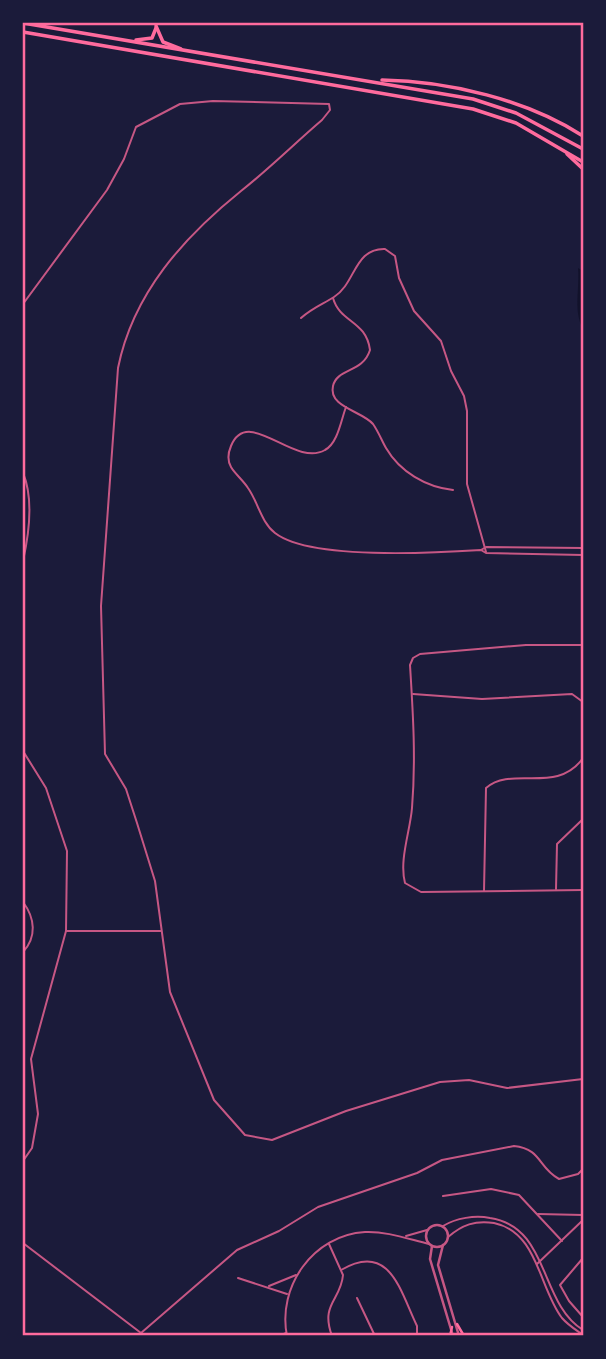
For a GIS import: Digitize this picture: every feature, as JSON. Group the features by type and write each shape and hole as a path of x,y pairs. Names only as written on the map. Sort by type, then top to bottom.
{"highway":[{"path":"23,23 370,80 499,106 557,133 583,149"},
{"path":"130,41 152,38 155,25"},
{"path":"155,25 163,42 182,50"},
{"path":"23,32 450,104 516,123 583,162"},
{"path":"370,80 407,81 471,92 514,105 583,136"},
{"path":"558,146 583,169"}],"main road":[{"path":"457,1324 461,1336"},
{"path":"452,1327 452,1336"}],"street":[{"path":"23,304 107,190 124,159 136,127 180,104 213,101 329,104 330,110 322,120 193,232 161,269 123,341 118,368 101,607 104,754 126,789 155,881 170,992 192,1043 205,1083 231,1121 253,1138 282,1138 346,1111 440,1082 469,1080 507,1088 583,1079"},
{"path":"300,318 317,304 333,298 365,255 385,249 395,256 406,296 441,341 451,372 464,396 467,411 467,484 486,553"},
{"path":"333,298 338,310 362,328 369,344 368,354 362,365 341,374 334,382 333,396 374,425 387,450 402,468 430,485 453,490"},
{"path":"346,407 331,446 321,452 295,452 255,432 244,432 234,439 229,451 230,466 249,489 272,531 292,542 348,551 481,550 486,547 583,548"},
{"path":"23,473 30,510 23,561"},
{"path":"481,550 486,553 583,555"},
{"path":"583,645 526,645 421,654 413,657 410,665 415,748 412,808 402,873 405,883 421,892 583,890"},
{"path":"412,694 438,693 482,699 572,694 583,702"},
{"path":"23,751 46,788 65,842 66,931 31,1059 38,1114 32,1147 23,1161"},
{"path":"484,892 486,788 502,780 561,776 583,758"},
{"path":"556,890 557,844 583,819"},
{"path":"23,902 33,925 32,938 23,952"},
{"path":"66,931 162,931"},
{"path":"23,1243 140,1335 237,1250 279,1231 318,1207 417,1173 442,1160 514,1146 536,1154 552,1175 559,1179 572,1176 583,1168"},
{"path":"443,1196 499,1190 524,1198 562,1241"},
{"path":"537,1213 583,1215"},
{"path":"401,1237 427,1230 432,1225 443,1226 472,1217 503,1221 526,1236 567,1316 583,1329"},
{"path":"536,1265 583,1220"},
{"path":"457,1324 438,1265 443,1245 448,1237 471,1223 500,1225 523,1241 563,1319 583,1335"},
{"path":"443,1226 448,1237"},
{"path":"427,1230 430,1259 452,1327"},
{"path":"279,1336 287,1334 289,1294 296,1275 306,1261 329,1243 352,1233 368,1232 430,1245 443,1245"},
{"path":"329,1243 343,1281 334,1294 328,1319 332,1336"},
{"path":"583,1258 560,1284 569,1301 583,1317"},
{"path":"341,1270 364,1261 384,1265 391,1271 417,1326 417,1336"},
{"path":"268,1286 296,1275"},
{"path":"238,1278 289,1294"},
{"path":"357,1298 374,1336"}],"shaded area":[{"path":"578,268 583,271 583,329 578,307"}]}
